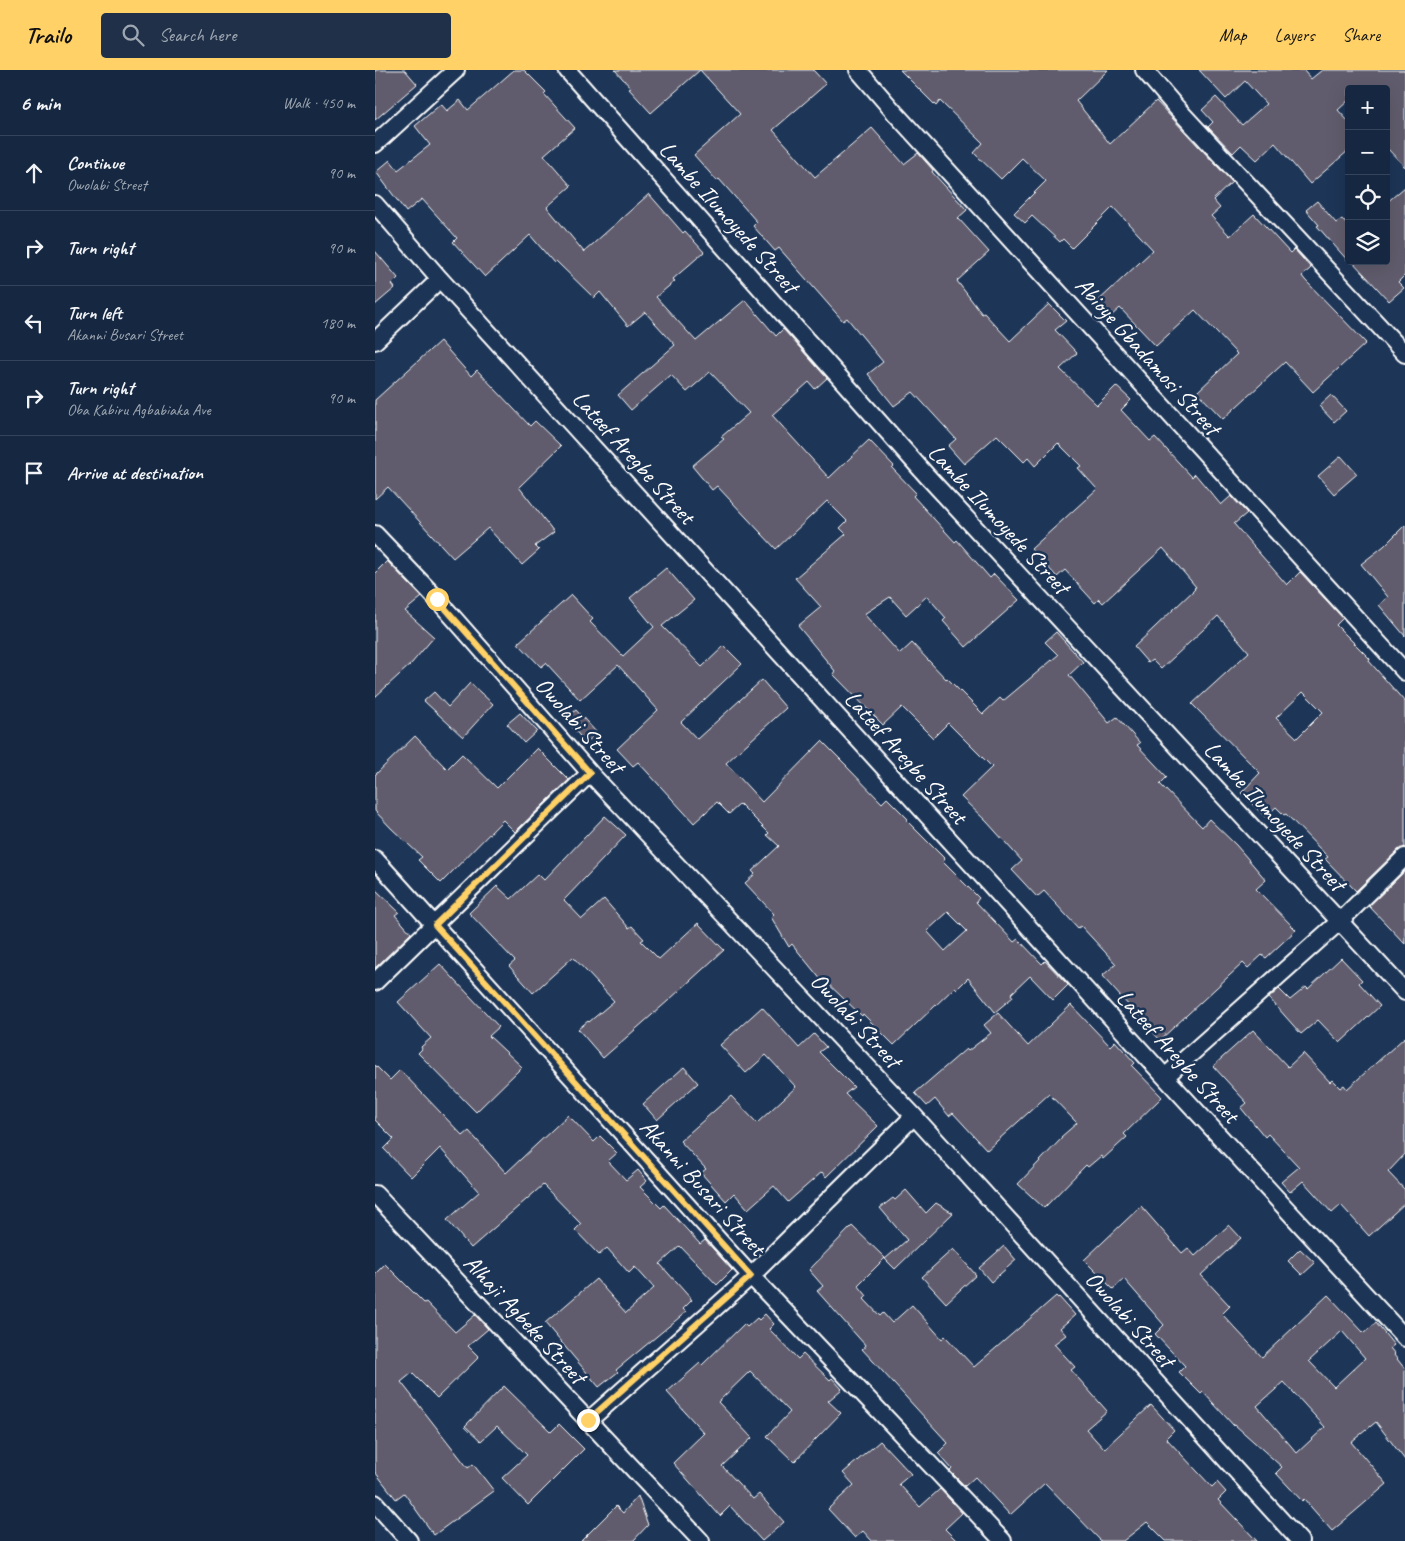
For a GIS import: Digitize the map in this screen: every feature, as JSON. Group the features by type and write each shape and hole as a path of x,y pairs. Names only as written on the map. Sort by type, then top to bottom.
{"street":[{"path":"375,144 456,70"},
{"name":"Lambe Ilumoyede Street","path":"567,70 927,476 1405,992"},
{"name":"Abioye Gbadamosi Street","path":"858,70 908,128 1405,672"},
{"path":"1144,70 1175,106 1405,354"},
{"name":"Lateef Aregbe Street","path":"375,204 440,279 1165,1077 1405,1338"},
{"path":"375,341 440,279"},
{"name":"Owolabi Street","path":"375,534 437,599 590,773 914,1116 1300,1541"},
{"path":"375,982 590,773"},
{"path":"1165,1077 1339,920 1405,857"},
{"name":"Akanni Busari Street","path":"375,859 751,1276 1003,1541"},
{"path":"588,1420 751,1276 914,1116"},
{"name":"Alhaji Agbeke Street","path":"375,1194 701,1541"},
{"path":"375,1503 409,1541"}],"building":[{"path":"375,70 405,70 417,84 375,120"},
{"path":"514,70 524,70 546,92 544,94 575,128 544,155 571,186 547,207 584,252 649,194 683,233 685,231 704,252 673,279 675,281 656,297 696,341 745,300 776,336 783,329 827,378 815,389 809,382 772,415 829,478 869,440 916,493 913,496 955,542 957,540 990,578 994,574 1019,600 966,647 943,621 946,618 927,596 906,615 890,597 864,614 900,654 912,643 983,714 1000,698 1003,701 1058,655 1045,642 1056,632 1083,662 1069,675 1109,723 1117,717 1140,743 1137,745 1167,777 1160,784 1202,827 1209,819 1236,845 1266,880 1256,889 1296,930 1266,958 1262,955 1248,968 1243,963 1160,1040 1102,976 1116,964 1081,926 1078,928 1044,891 1037,897 1012,870 1022,861 987,822 961,797 992,767 948,723 933,738 902,707 883,725 833,674 835,671 798,626 821,607 795,578 846,534 840,528 847,521 827,501 776,549 717,486 712,490 692,466 724,439 721,437 749,413 710,372 687,392 671,375 631,410 618,395 675,345 645,312 628,326 600,292 594,298 556,261 554,263 530,235 485,277 453,242 457,238 422,199 406,212 376,172 390,160 398,170 430,145 415,126 441,104 447,111 460,100 468,110"},
{"path":"615,70 700,70 651,113 629,89 631,88"},
{"path":"700,70 813,70 826,84 773,130 815,177 872,128 904,164 918,153 933,170 932,172 967,210 958,218 989,252 957,281 982,314 984,313 1010,341 1049,304 1066,321 1055,330 1077,353 1060,369 1097,405 1116,386 1131,400 1121,410 1150,441 1155,437 1192,477 1195,474 1221,505 1231,496 1247,513 1234,524 1287,585 1300,572 1343,618 1336,625 1370,659 1369,661 1405,702 1405,847 1398,850 1356,891 1325,859 1328,857 1286,814 1284,815 1276,807 1265,817 1241,793 1260,773 1192,704 1249,652 1218,616 1161,669 1152,660 1148,663 1134,647 1196,587 1163,548 1103,603 1099,599 1095,603 1065,570 1057,577 1031,549 1097,489 1078,468 1081,466 1058,443 1035,466 1028,458 1024,462 997,435 964,464 948,446 956,439 913,392 894,406 868,374 883,362 847,318 843,321 779,248 775,251 753,226 757,222 719,179 717,181 694,155 740,114","holes":["1303,692 1323,712 1297,738 1276,718"]},
{"path":"900,70 1108,70 1076,101 1110,144 1156,101 1232,182 1213,200 1220,208 1211,216 1230,236 1254,214 1290,253 1294,249 1311,268 1302,276 1366,343 1313,392 1285,362 1223,419 1197,392 1237,354 1195,310 1156,346 1120,308 1110,317 1095,304 1153,250 1113,207 1072,248 1063,239 1060,242 1032,216 1025,223 1014,213 1046,181 1022,158 1001,179 974,153 983,143 940,101 936,106"},
{"path":"1199,70 1303,70 1311,79 1322,70 1405,70 1405,167 1390,151 1390,85 1345,85 1345,104 1338,110 1345,118 1345,153 1310,184 1275,143 1257,160 1241,145 1233,153 1208,127 1213,122 1202,110 1216,97 1242,125 1266,104 1245,81 1226,99"},
{"path":"1405,187 1405,275 1398,282 1404,288 1389,301 1356,265 1390,265 1390,200"},
{"path":"1317,201 1336,223 1342,219 1345,222 1345,258 1317,226 1319,225 1306,210"},
{"path":"375,251 398,278 392,284 395,288 375,305"},
{"path":"440,341 471,376 477,370 530,426 535,421 561,446 519,487 554,532 535,546 539,550 522,565 488,528 453,558 388,487 375,499 375,400"},
{"path":"1331,395 1346,411 1334,422 1319,406"},
{"path":"1341,456 1357,474 1334,494 1318,476"},
{"path":"1405,525 1405,636 1379,605 1388,597 1361,564 1384,546"},
{"path":"387,561 422,597 405,611 434,637 411,664 375,697 375,573"},
{"path":"666,568 694,600 662,626 702,667 724,646 742,664 681,722 697,739 762,680 786,708 726,763 762,802 822,741 882,803 887,798 908,819 907,821 945,859 943,862 979,898 976,902 1014,942 1018,939 1042,964 1045,961 1068,985 1053,1000 1030,976 1011,994 1013,997 995,1012 968,978 957,989 955,987 894,1045 863,1014 862,1016 824,980 822,981 792,944 789,947 771,917 774,914 745,883 755,874 752,871 779,846 767,835 769,833 740,804 729,814 717,802 694,823 638,762 633,766 617,749 658,710 618,665 580,700 546,663 541,667 518,643 571,595 593,619 590,622 623,656 654,627 630,598","holes":["948,912 967,931 945,951 927,931"]},
{"path":"470,683 493,704 463,737 424,701 434,692 448,707"},
{"path":"576,710 597,733 586,743 565,719"},
{"path":"520,713 537,731 524,743 507,724"},
{"path":"415,736 447,769 462,754 497,788 537,748 569,780 515,832 503,820 441,883 418,860 422,857 375,811 375,775"},
{"path":"605,816 626,835 564,900 582,919 604,899 629,928 632,926 644,939 641,941 659,959 698,923 724,950 603,1058 578,1029 614,1001 573,957 533,993 509,966 515,961 469,913 497,886 511,899 538,874 544,880"},
{"path":"1405,871 1405,944 1369,906"},
{"path":"375,889 399,912 395,915 411,933 375,968"},
{"path":"1341,958 1362,980 1359,983 1380,1006 1340,1043 1318,1020 1301,1034 1269,998 1279,989 1290,1000 1306,987 1308,989"},
{"path":"440,964 499,1027 489,1036 522,1067 476,1112 418,1053 422,1049 421,1047 431,1038 398,1002"},
{"path":"1071,1005 1110,1046 1115,1041 1135,1063 1132,1066 1162,1097 1124,1134 1127,1137 1103,1159 1101,1156 1088,1167 1086,1165 1044,1208 1018,1184 1061,1137 1077,1123 1049,1094 987,1150 953,1113 949,1116 935,1099 927,1106 915,1093 966,1049 968,1051 991,1033 984,1025 998,1013 1028,1046"},
{"path":"762,1007 799,1048 814,1034 826,1047 819,1052 854,1087 845,1094 878,1126 826,1177 822,1172 788,1202 774,1186 748,1209 734,1193 726,1201 701,1173 706,1169 680,1141 731,1096 757,1123 796,1087 766,1055 746,1073 720,1045"},
{"path":"1253,1030 1288,1067 1303,1053 1330,1082 1332,1080 1340,1088 1344,1085 1347,1089 1405,1037 1405,1154 1388,1172 1405,1190 1405,1203 1369,1236 1341,1205 1332,1213 1303,1181 1290,1192 1281,1182 1299,1167 1268,1134 1265,1137 1241,1108 1247,1103 1213,1066"},
{"path":"375,1065 390,1080 400,1070 463,1136 469,1131 506,1173 568,1115 594,1142 600,1136 617,1153 608,1161 626,1180 638,1170 647,1181 640,1187 661,1208 664,1205 700,1244 705,1240 732,1270 717,1285 680,1246 660,1264 692,1300 683,1309 686,1312 616,1370 618,1372 599,1387 545,1323 596,1279 626,1313 654,1288 635,1267 629,1273 607,1248 599,1255 575,1230 581,1224 543,1185 471,1248 447,1220 479,1192 440,1148 411,1177 384,1149 394,1139 375,1120"},
{"path":"684,1067 698,1083 657,1120 643,1104"},
{"path":"906,1190 926,1213 936,1203 953,1213 895,1269 885,1259 907,1240 880,1208 893,1198 895,1200"},
{"path":"1141,1206 1182,1253 1188,1248 1195,1256 1229,1225 1241,1238 1201,1275 1230,1306 1222,1314 1262,1357 1328,1295 1364,1333 1376,1323 1394,1345 1390,1348 1405,1369 1405,1460 1376,1422 1351,1442 1387,1484 1332,1531 1304,1499 1302,1501 1276,1473 1282,1467 1234,1426 1203,1392 1201,1394 1179,1372 1185,1366 1155,1334 1164,1325 1124,1279 1113,1289 1084,1260","holes":["1342,1331 1365,1358 1334,1387 1309,1361","1284,1382 1325,1427 1297,1453 1257,1406"]},
{"path":"852,1226 885,1258 858,1285 867,1296 864,1299 880,1316 883,1313 892,1323 912,1305 942,1339 945,1336 974,1367 1056,1296 1059,1297 1075,1315 1060,1328 1066,1335 1054,1344 1075,1367 1071,1370 1107,1411 1086,1429 1104,1449 1151,1405 1174,1430 1166,1438 1212,1487 1217,1482 1226,1492 1218,1500 1257,1541 1166,1541 1147,1522 1123,1541 1101,1541 1045,1483 1010,1515 975,1477 965,1486 950,1471 952,1469 938,1453 948,1443 862,1349 866,1346 817,1291 823,1286 809,1270"},
{"path":"1004,1246 1016,1260 991,1282 979,1268"},
{"path":"953,1249 976,1275 946,1303 922,1277"},
{"path":"1300,1249 1315,1263 1302,1275 1288,1261"},
{"path":"385,1264 455,1332 475,1315 488,1329 468,1346 479,1357 437,1398 412,1373 401,1382 468,1468 473,1464 494,1491 434,1535 404,1493 396,1499 375,1472 375,1274"},
{"path":"765,1314 774,1324 769,1329 798,1359 803,1354 830,1380 832,1378 842,1389 828,1401 841,1413 794,1462 767,1436 790,1412 750,1371 718,1402 752,1438 722,1466 753,1499 759,1494 784,1522 762,1541 730,1506 720,1516 673,1463 704,1433 667,1392 700,1363 702,1365 744,1324 747,1327"},
{"path":"504,1386 551,1432 559,1424 584,1449 528,1505 502,1478 527,1455 497,1426 481,1441 465,1426"},
{"path":"880,1441 911,1474 899,1484 920,1507 940,1489 962,1513 945,1529 957,1541 872,1541 863,1531 855,1538 828,1509 854,1485 843,1473"},
{"path":"638,1496 648,1525 633,1541 581,1541 616,1506 623,1513"}],"route":[{"path":"437,599 590,773 435,925 751,1276 588,1420"}]}
